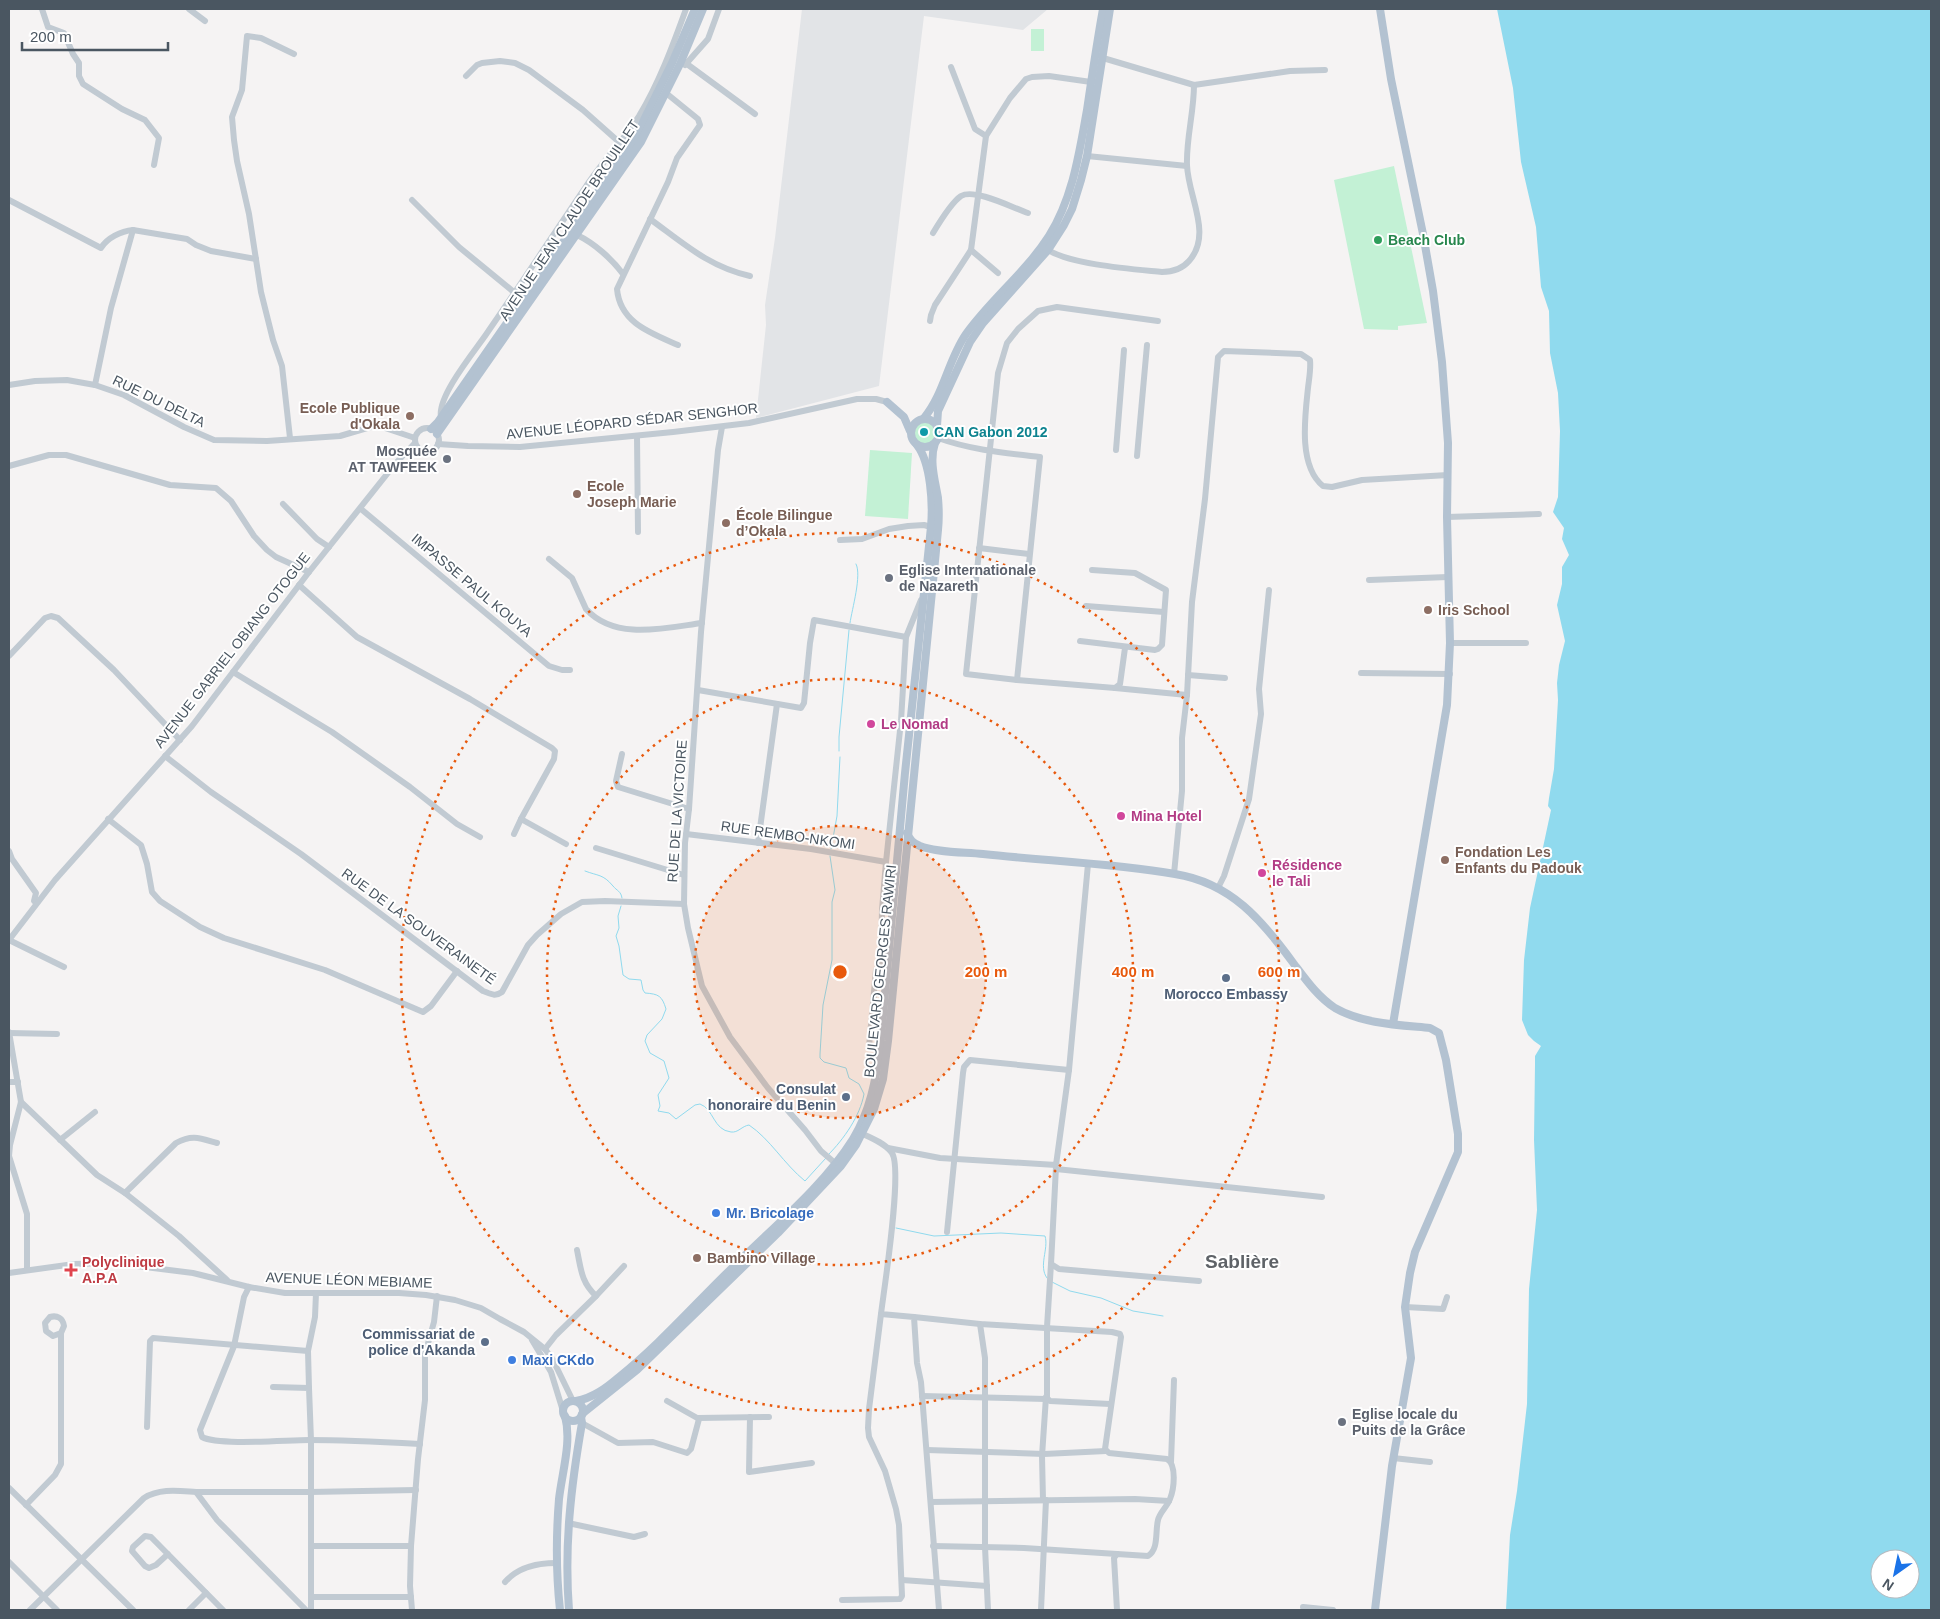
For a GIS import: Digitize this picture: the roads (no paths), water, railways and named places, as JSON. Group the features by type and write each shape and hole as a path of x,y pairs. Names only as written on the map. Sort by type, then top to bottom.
{"main road":[{"name":"AVENUE JEAN CLAUDE BROUILLET","path":"434,431 441,417 568,238 636,136 679,49 695,9"},
{"name":"AVENUE JEAN CLAUDE BROUILLET","path":"434,431 577,235 641,142 666,93 703,9"},
{"path":"910,431 914,424 922,419 933,406 965,336 1038,251 1061,214 1069,197 1075,175 1103,9"},
{"path":"887,402 904,417 912,439 917,445 926,447 937,441 938,411 970,342 983,323 1048,250 1064,225 1076,200 1087,156 1110,9"},
{"path":"1380,9 1391,79 1433,290 1442,362 1448,443 1447,517 1450,642 1448,705 1393,1024"},
{"path":"887,402 922,419 932,420 937,426"},
{"name":"BOULEVARD GEORGES RAWIRI","path":"582,1418 637,1370 778,1233 832,1177 863,1134 877,1100 884,1068 938,525 939,507 932,462 932,452 937,441"},
{"name":"BOULEVARD GEORGES RAWIRI","path":"575,1401 588,1398 599,1392 632,1366 781,1221 830,1159 856,1134 871,1096 878,1063 931,527 931,501 927,470 924,456 917,445"},
{"path":"907,833 911,841 921,846 1003,857 1174,874 1200,879 1238,901 1261,921 1313,988 1328,1003 1358,1018 1430,1028 1439,1033 1446,1060 1458,1144 1456,1160 1414,1256 1405,1307 1411,1358 1393,1458 1375,1610"},
{"path":"905,856 911,849 921,846"},
{"path":"560,1610 556,1563 558,1515 568,1434 564,1413 566,1404 575,1401 582,1406 582,1418 568,1523 567,1573 570,1610"},
{"path":"564,1413 571,1420 582,1418"}],"street":[{"path":"42,9 48,26 64,33 79,63 83,84 122,109 145,120 158,134 159,138 154,164"},
{"path":"189,9 205,21"},
{"path":"441,417 440,409 452,384 588,183 638,117 671,51 686,9"},
{"path":"677,69 687,64 708,39 719,9"},
{"path":"290,438 282,366 268,320 245,191 237,161 232,117 242,90 247,36 261,38 294,54"},
{"path":"1103,58 1194,86 1290,71 1325,70"},
{"path":"466,76 477,65 482,63 516,62 578,106 619,142"},
{"path":"687,64 755,114"},
{"path":"951,67 976,129 986,136"},
{"path":"930,321 935,305 971,250 986,136 1010,98 1026,79 1040,76 1091,82"},
{"path":"1048,250 1072,259 1168,272 1180,268 1190,260 1200,241 1187,166 1194,86"},
{"path":"666,93 698,119 700,123 677,158 617,289 629,317 638,326 678,345"},
{"path":"1087,156 1187,166"},
{"path":"932,233 958,198 967,194 978,194 1028,213"},
{"path":"9,200 101,248 105,242 126,230 133,230 187,239 196,246 211,251 256,259"},
{"path":"412,200 459,246 515,293"},
{"path":"650,219 717,265 730,271 750,276"},
{"path":"95,385 111,308 133,230"},
{"path":"577,235 607,258 623,274"},
{"path":"971,250 998,273"},
{"path":"1158,321 1057,307 1038,311 1007,342 998,373 966,674 1187,695"},
{"path":"1137,456 1147,345"},
{"path":"1116,450 1124,350"},
{"path":"1174,874 1182,791 1182,738 1187,695 1194,583 1205,499 1217,361 1220,353 1224,351 1301,354 1310,360 1305,423 1307,451 1314,475 1323,486 1332,487 1362,480 1448,475"},
{"name":"RUE DU DELTA","path":"9,385 50,380 74,381 95,385 124,395 184,428 214,440 260,441 340,436 374,426 382,427 415,441"},
{"name":"AVENUE LÉOPARD SÉDAR SENGHOR","path":"438,444 515,447 637,436 757,422 857,398 876,399 887,402"},
{"name":"RUE DE LA VICTOIRE","path":"722,427 718,450 702,623 686,834 684,904 700,980 714,1009 749,1064 830,1159"},
{"path":"422,429 434,431 438,444 432,450 425,451 418,447 415,441 422,429"},
{"path":"637,436 638,532"},
{"name":"AVENUE GABRIEL OBIANG OTOGUE","path":"9,940 36,903 108,819 180,740 309,572 415,441"},
{"path":"937,441 990,451 1040,457 1017,680"},
{"path":"9,466 49,456 66,455 170,485 216,488 231,501 254,536 267,550 276,557 309,572"},
{"path":"283,504 317,538 329,547"},
{"name":"IMPASSE PAUL KOUYA","path":"361,509 550,666 562,670 570,670"},
{"path":"1447,517 1539,514"},
{"path":"840,540 862,539 888,529 908,526 924,525 931,527"},
{"path":"979,548 1029,554"},
{"path":"549,560 572,578 586,609 614,627 653,629 702,623"},
{"path":"1080,641 1125,648 1155,650 1161,647 1167,592 1156,583 1136,573 1092,570"},
{"path":"1369,580 1448,577"},
{"path":"299,585 357,637 470,699 555,751 554,759 514,834"},
{"path":"1218,888 1224,876 1249,798 1261,714 1259,689 1269,590"},
{"path":"886,976 882,964 881,932 886,862 901,721 906,637 925,592"},
{"path":"1086,606 1164,612"},
{"path":"9,656 45,618 51,616 58,618 114,670 180,740"},
{"path":"698,690 798,708 803,706 814,620 906,637"},
{"path":"1450,642 1526,643"},
{"path":"1115,688 1120,684 1125,648"},
{"path":"234,672 332,732 480,838"},
{"path":"1361,674 1450,674"},
{"path":"1188,675 1225,678"},
{"path":"758,844 777,704"},
{"path":"622,754 616,781 618,787 689,809"},
{"name":"RUE DE LA SOUVERAINETÉ","path":"165,756 211,792 295,850 483,991 497,995 508,984 528,945 537,935 561,914 582,902 684,904"},
{"path":"521,818 566,844"},
{"path":"108,819 141,844 152,892 155,896 208,932 325,970 423,1012 431,1006 457,971"},
{"name":"RUE REMBO-NKOMI","path":"686,834 811,849 886,862"},
{"path":"596,848 684,875"},
{"path":"9,851 12,859 36,893 34,901 36,903"},
{"path":"1041,1610 1045,1500 1042,1454 1046,1397 1046,1327 1056,1167 1069,1070 1088,864"},
{"path":"9,940 64,967"},
{"path":"869,1047 876,970 882,964"},
{"path":"27,1270 27,1214 9,1156 12,1122 20,1102 9,1032 57,1034"},
{"path":"947,1232 963,1073 966,1062 970,1060 1069,1070"},
{"path":"9,1082 18,1082"},
{"path":"20,1102 97,1175 125,1193 184,1240 228,1281"},
{"path":"60,1140 95,1112"},
{"path":"863,1134 888,1148 955,1159 1056,1167 1322,1197"},
{"path":"125,1193 176,1143 194,1137 218,1143"},
{"path":"842,1600 900,1598 902,1596 899,1525 896,1509 885,1471 869,1437 868,1428 894,1205 894,1156 888,1148"},
{"path":"577,1250 583,1280 596,1296"},
{"name":"AVENUE LÉON MEBIAME","path":"9,1273 74,1264 106,1263 178,1271 284,1293 398,1292 437,1296 480,1308 524,1332 545,1349"},
{"path":"1051,1264 1059,1269 1199,1281"},
{"path":"575,1401 545,1349 556,1335 624,1266"},
{"path":"249,1287 244,1297 234,1346 200,1434 209,1439 232,1441 311,1440 420,1444"},
{"path":"311,1610 311,1440 308,1351 314,1326 316,1293"},
{"path":"412,1610 410,1597 411,1546 425,1400 425,1354 434,1322 437,1296"},
{"path":"1405,1307 1443,1309 1447,1297"},
{"path":"880,1314 980,1324 1046,1327 1120,1334 1105,1439 1106,1451"},
{"path":"914,1317 940,1610"},
{"path":"980,1324 985,1358 985,1547 988,1610"},
{"path":"26,1505 55,1475 61,1464 61,1333"},
{"path":"147,1427 151,1339 308,1351"},
{"path":"532,1339 548,1365 564,1413"},
{"path":"934,1546 1148,1556 1152,1554 1155,1548 1159,1517 1171,1494 1174,1380"},
{"path":"273,1387 309,1388"},
{"path":"922,1396 984,1399 1046,1397 1050,1401 1110,1404"},
{"path":"667,1402 698,1418 769,1417"},
{"path":"750,1417 749,1472 812,1464"},
{"path":"582,1418 618,1443 653,1442 687,1453 691,1449 700,1420 698,1418"},
{"path":"927,1450 1042,1454 1106,1451 1109,1453 1167,1459 1171,1462"},
{"path":"1393,1458 1430,1462"},
{"path":"9,1488 132,1610"},
{"path":"30,1610 149,1495 171,1491 310,1492 416,1490"},
{"path":"196,1492 218,1520 306,1610"},
{"path":"931,1502 1135,1499 1169,1501"},
{"path":"568,1523 634,1537 645,1534"},
{"path":"168,1554 156,1565 149,1568 132,1551 133,1547 142,1538 148,1536 168,1554 223,1610"},
{"path":"312,1546 411,1546"},
{"path":"1117,1610 1114,1558 1118,1554"},
{"path":"9,1562 57,1610"},
{"path":"505,1582 518,1570 534,1565 556,1563"},
{"path":"902,1580 987,1586"},
{"path":"189,1610 206,1593"},
{"path":"312,1597 410,1597"},
{"path":"1304,1607 1333,1610"}],"water":[{"path":"1497,9 1931,9 1931,1610 1506,1610 1510,1535 1527,1404 1529,1289 1537,1210 1534,1140 1535,1056 1541,1046 1528,1035 1522,1020 1524,960 1530,908 1551,810 1548,806 1554,769 1558,700 1557,683 1565,641 1557,605 1562,584 1562,567 1569,555 1562,539 1564,528 1553,512 1558,497 1560,431 1558,393 1550,353 1549,311 1541,287 1536,227 1521,162 1513,88"}],"waterway":[{"path":"850,623 858,576 856,564"},
{"path":"839,751 849,630"},
{"path":"831,849 837,816 840,757"},
{"path":"828,1155 850,1127 859,1111 864,1094 859,1084 849,1078 846,1068 824,1062 820,1058 823,1005 832,960 832,902 835,890 830,856"},
{"path":"585,871 606,879 620,892 622,898"},
{"path":"621,906 618,916 619,928 616,936 623,975 629,979 641,980 645,993 659,996 666,1009 662,1019 647,1035 645,1041 650,1053 664,1061 669,1078 658,1095 660,1106 658,1111 669,1113 676,1119 695,1105 700,1104 708,1110 717,1124 725,1130 733,1132 749,1125 764,1137 805,1181 826,1158"},
{"path":"896,1228 934,1236 1001,1233 1045,1236 1046,1246 1043,1268 1047,1278"},
{"path":"1052,1282 1070,1291 1101,1298 1133,1311 1163,1316"}],"place":[{"name":"Beach Club","path":"1378,240"},
{"name":"Ecole Publique d'Okala","path":"410,416"},
{"name":"CAN Gabon 2012","path":"924,432"},
{"name":"Mosquée AT TAWFEEK","path":"447,459"},
{"name":"Ecole Joseph Marie","path":"577,494"},
{"name":"École Bilingue d’Okala","path":"726,523"},
{"name":"Eglise Internationale de Nazareth","path":"889,578"},
{"name":"Iris School","path":"1428,610"},
{"name":"Le Nomad","path":"871,724"},
{"name":"Mina Hotel","path":"1121,816"},
{"name":"Fondation Les Enfants du Padouk","path":"1445,860"},
{"name":"Résidence le Tali","path":"1262,873"},
{"name":"Morocco Embassy","path":"1226,978"},
{"name":"Consulat honoraire du Benin","path":"846,1097"},
{"name":"Mr. Bricolage","path":"716,1213"},
{"name":"Bambino Village","path":"697,1258"},
{"name":"Polyclinique A.P.A","path":"71,1270"},
{"name":"Commissariat de police d'Akanda","path":"485,1342"},
{"name":"Maxi CKdo","path":"512,1360"},
{"name":"Eglise locale du Puits de la Grâce","path":"1342,1422"}],"district":[{"name":"Sablière","path":"1242,1261"}]}
